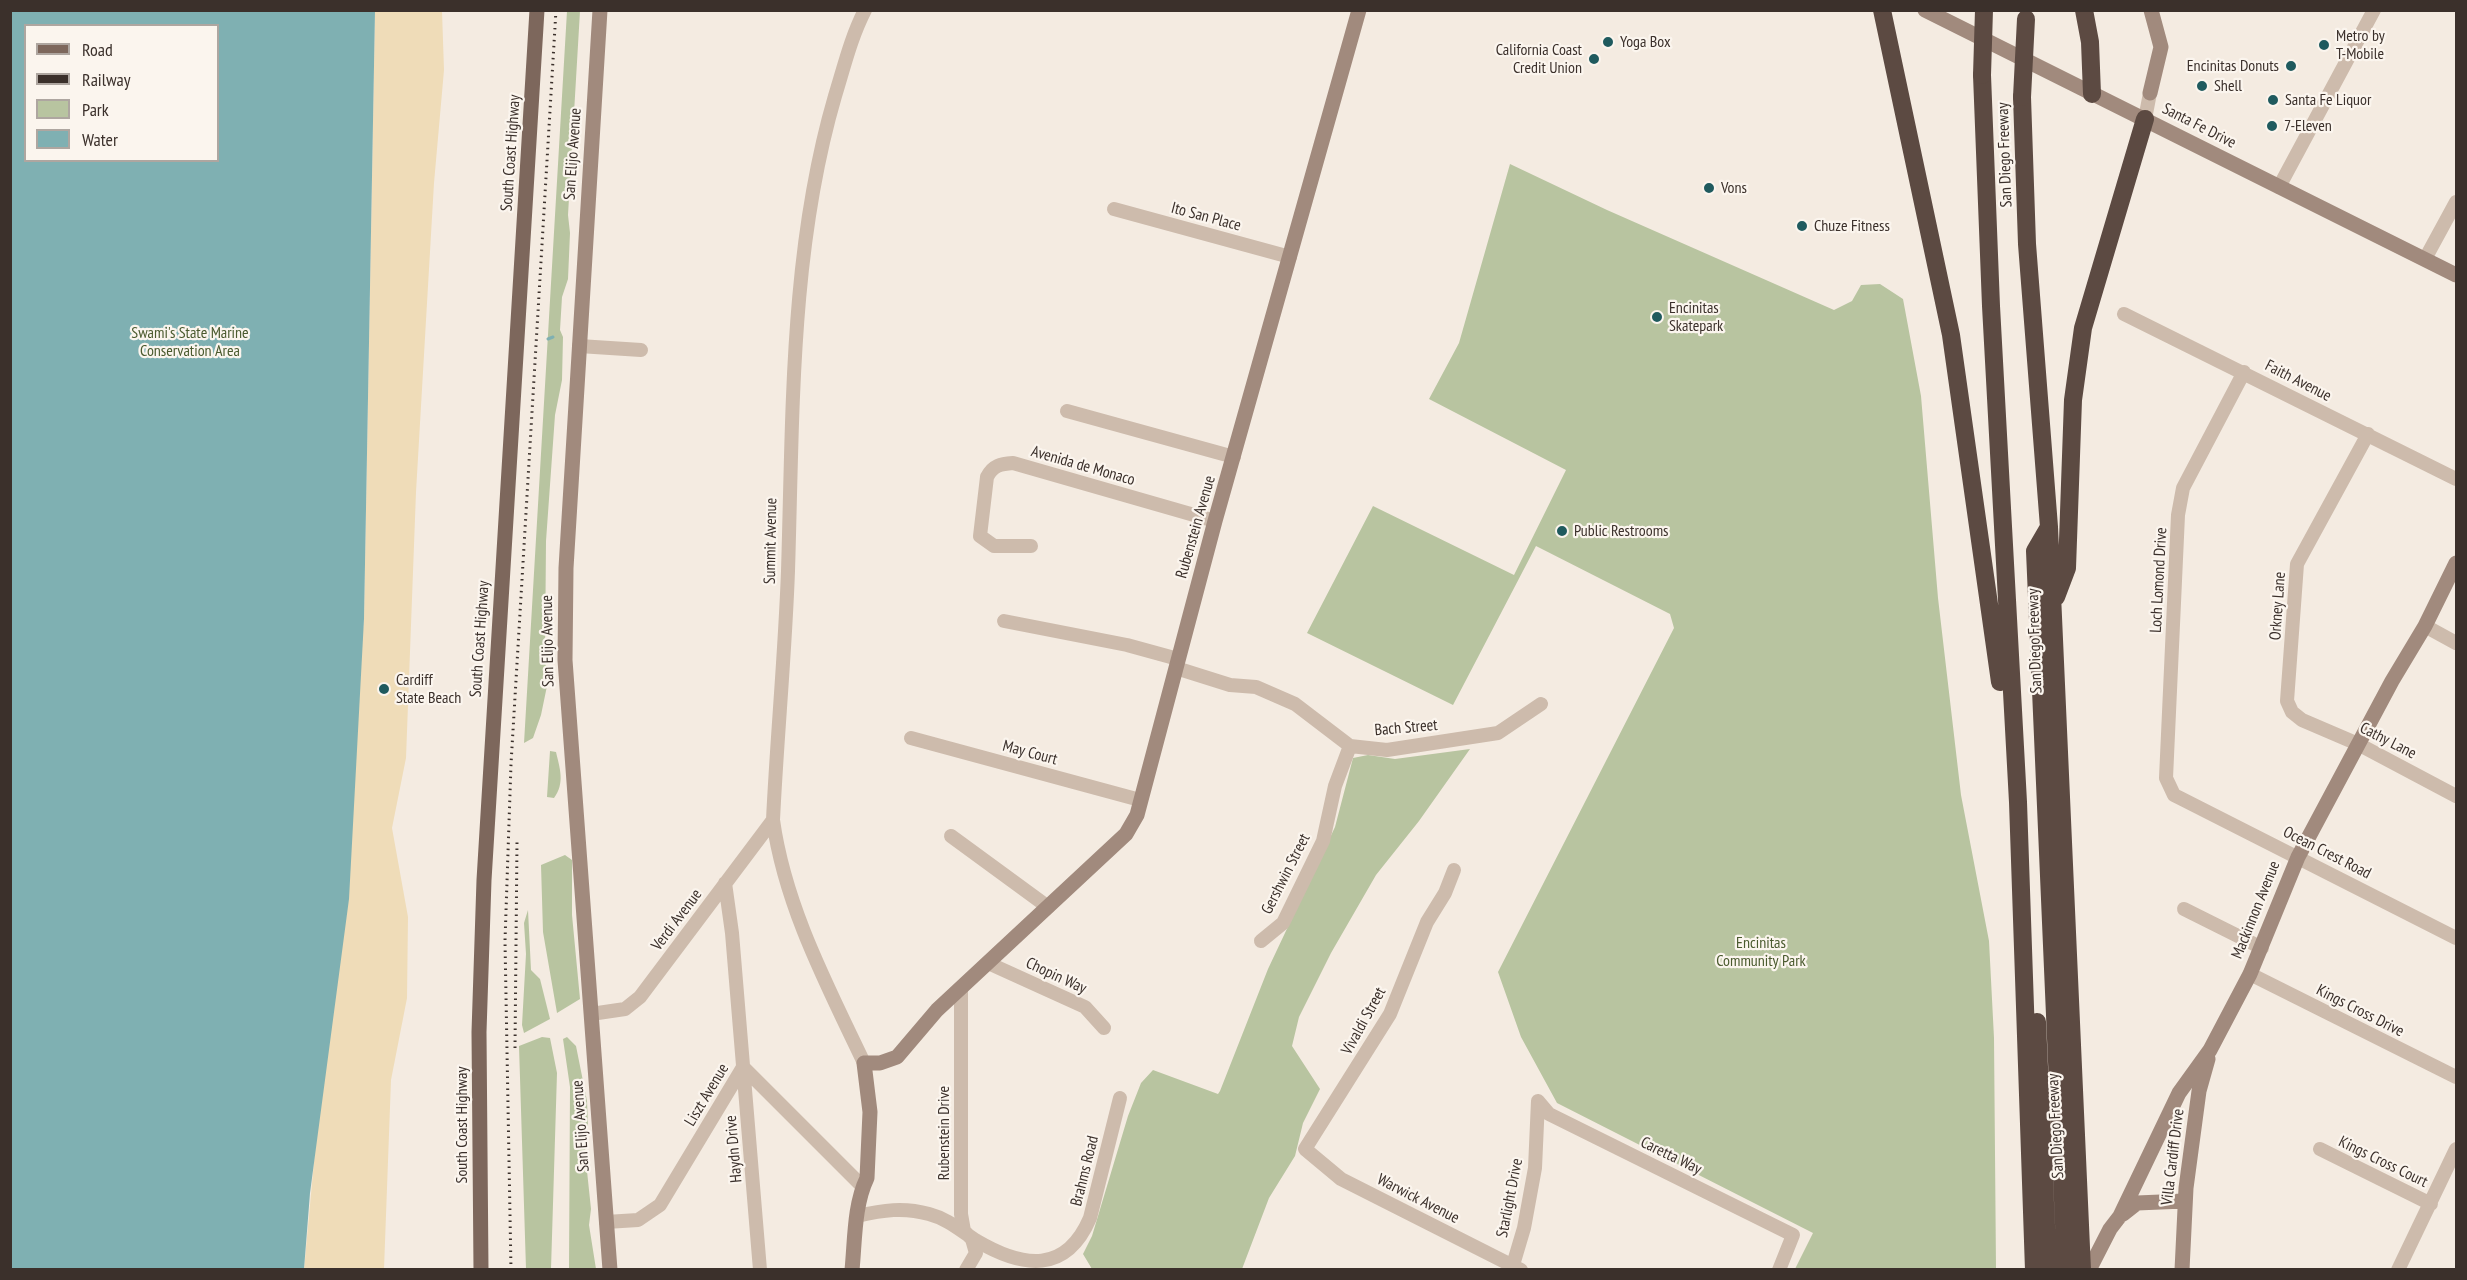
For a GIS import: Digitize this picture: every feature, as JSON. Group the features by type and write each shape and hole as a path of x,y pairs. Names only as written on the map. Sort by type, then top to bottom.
{"highway":[{"path":"1882,10 1952,335 2018,802"},
{"name":"San Diego Freeway","path":"1984,10 1982,75 2018,802 2034,1269"},
{"path":"2084,10 2090,42 2092,94"},
{"name":"San Diego Freeway","path":"2026,15 2022,97 2027,244 2049,527 2082,1269"},
{"path":"2053,604 2067,568 2073,400 2083,328 2145,119"},
{"path":"2049,527 2035,551 2066,1269"},
{"path":"2003,532 2015,553 2048,1269"}],"main road":[{"name":"South Coast Highway","path":"481,1269 479,1032 483,880 537,10"}],"street":[{"name":"San Elijo Avenue","path":"600,10 566,568 565,660 610,1269"},
{"name":"Summit Avenue","path":"864,1063 811,952 777,852 773,820 788,571 789,475 800,285 806,229 825,131 850,45 865,10"},
{"name":"Rubenstein Avenue","path":"864,1063 880,1063 897,1057 937,1010 1126,834 1137,815 1215,521 1359,10"},
{"name":"Santa Fe Drive","path":"1925,10 2457,275"},
{"path":"2145,119 2161,47 2151,10"},
{"path":"2279,187 2374,10"},
{"path":"2425,259 2457,202"},
{"name":"Ito San Place","path":"1114,209 1290,257"},
{"name":"Faith Avenue","path":"2124,314 2457,479"},
{"path":"579,346 641,351"},
{"name":"Loch Lomond Drive","path":"2181,799 2174,795 2166,778 2178,515 2183,488 2244,372"},
{"path":"1067,411 1234,457"},
{"name":"Orkney Lane","path":"2302,720 2292,712 2287,702 2297,564 2368,434"},
{"name":"Avenida de Monaco","path":"1031,546 994,546 980,536 987,477 990,470 999,464 1013,463 1215,521"},
{"name":"Mackinnon Avenue","path":"2089,1269 2110,1229 2120,1216 2179,1093 2210,1050 2250,974 2298,857 2457,563"},
{"path":"1004,621 1127,645 1230,685 1256,687 1295,704 1350,746"},
{"path":"2424,626 2457,643"},
{"name":"Bach Street","path":"1350,746 1388,750 1498,733 1542,704"},
{"name":"Cathy Lane","path":"2302,720 2358,744 2457,796"},
{"name":"May Court","path":"911,738 1140,800"},
{"name":"Gershwin Street","path":"1260,941 1283,923 1323,841 1335,786 1350,746"},
{"name":"Ocean Crest Road","path":"2181,799 2457,938"},
{"name":"Verdi Avenue","path":"591,1014 625,1009 640,997 773,820"},
{"path":"951,836 1048,907"},
{"name":"Vivaldi Street","path":"1305,1149 1390,1014 1426,922 1445,893 1454,870"},
{"name":"Haydn Drive","path":"725,883 732,933 760,1269"},
{"path":"2184,909 2262,948"},
{"name":"Chopin Way","path":"988,963 1085,1007 1104,1028"},
{"name":"Kings Cross Drive","path":"2250,974 2457,1077"},
{"name":"Rubenstein Drive","path":"961,990 961,1214 964,1231 972,1239 976,1253 966,1269"},
{"name":"Villa Cardiff Drive","path":"2182,1269 2184,1201 2199,1091 2210,1050"},
{"path":"852,1269 857,1216 867,1178 870,1112 864,1063"},
{"name":"Liszt Avenue","path":"606,1222 638,1220 660,1205 744,1066 863,1187"},
{"name":"Brahms Road","path":"964,1231 978,1241 1025,1260 1042,1262 1054,1259 1071,1248 1082,1237 1090,1218 1120,1098"},
{"name":"Caretta Way","path":"1538,1101 1549,1114 1793,1235 1779,1269"},
{"name":"Starlight Drive","path":"1517,1267 1535,1168 1538,1101"},
{"name":"Warwick Avenue","path":"1305,1149 1341,1179 1517,1267"},
{"name":"Kings Cross Court","path":"2320,1149 2432,1204"},
{"path":"2398,1269 2432,1204 2457,1149"},
{"path":"2120,1216 2137,1203 2184,1201"},
{"path":"857,1216 885,1209 901,1209 930,1214 951,1222 964,1231"}],"green space":[{"path":"567,11 580,11 568,215 570,233 568,279 562,297 560,330 563,337 562,380 555,415 546,541 547,686 533,738 524,743"},
{"name":"Encinitas Community Park","path":"1510,164 1607,210 1834,310 1852,301 1861,285 1880,284 1903,299 1921,396 1938,598 1961,795 1989,941 1994,1038 1996,1269 1795,1269 1813,1233 1557,1103 1521,1037 1498,972 1674,628 1670,614 1536,546 1453,705 1307,633 1373,506 1514,575 1566,470 1429,399 1459,343"},
{"path":"1470,749 1419,821 1376,875 1331,953 1299,1017 1292,1046 1320,1089 1303,1123 1295,1156 1269,1198 1242,1269 1092,1269 1083,1254 1092,1236 1128,1116 1141,1083 1153,1070 1218,1094 1220,1091 1268,969 1335,827 1353,758 1368,755 1395,759"},
{"path":"550,751 556,752 561,776 560,787 554,798 547,797"},
{"path":"565,855 572,860 572,915 580,999 557,1013 543,932 541,865"},
{"path":"528,910 531,970 540,979 550,1019 524,1033 522,1025 526,954 524,923"},
{"path":"542,1037 550,1038 557,1073 551,1269 526,1269 519,1046"},
{"path":"567,1037 576,1046 587,1101 588,1126 585,1152 591,1209 589,1225 596,1269 569,1269 570,1087 563,1039"}],"sand":[{"name":"Cardiff State Beach","path":"375,11 442,11 444,70 434,183 416,492 406,758 392,828 408,917 407,998 391,1080 384,1269 304,1270 364,619"}],"water":[{"name":"Swami's State Marine Conservation Area","path":"10,11 375,11 364,619 349,899 310,1193 304,1269 11,1269"}],"waterway":[{"path":"548,339 553,337"}],"railway":[{"path":"511,1270 505,941 511,764 556,10"},
{"path":"515,1048 517,841"}],"place":[{"name":"Yoga Box","path":"1608,42"},
{"name":"Metro by T-Mobile","path":"2324,45"},
{"name":"California Coast Credit Union","path":"1594,59"},
{"name":"Encinitas Donuts","path":"2291,66"},
{"name":"Shell","path":"2202,86"},
{"name":"Santa Fe Liquor","path":"2273,100"},
{"name":"7-Eleven","path":"2272,126"},
{"name":"Vons","path":"1709,188"},
{"name":"Chuze Fitness","path":"1802,226"},
{"name":"Encinitas Skatepark","path":"1657,317"},
{"name":"Public Restrooms","path":"1562,531"},
{"name":"Cardiff State Beach","path":"384,689"}]}
